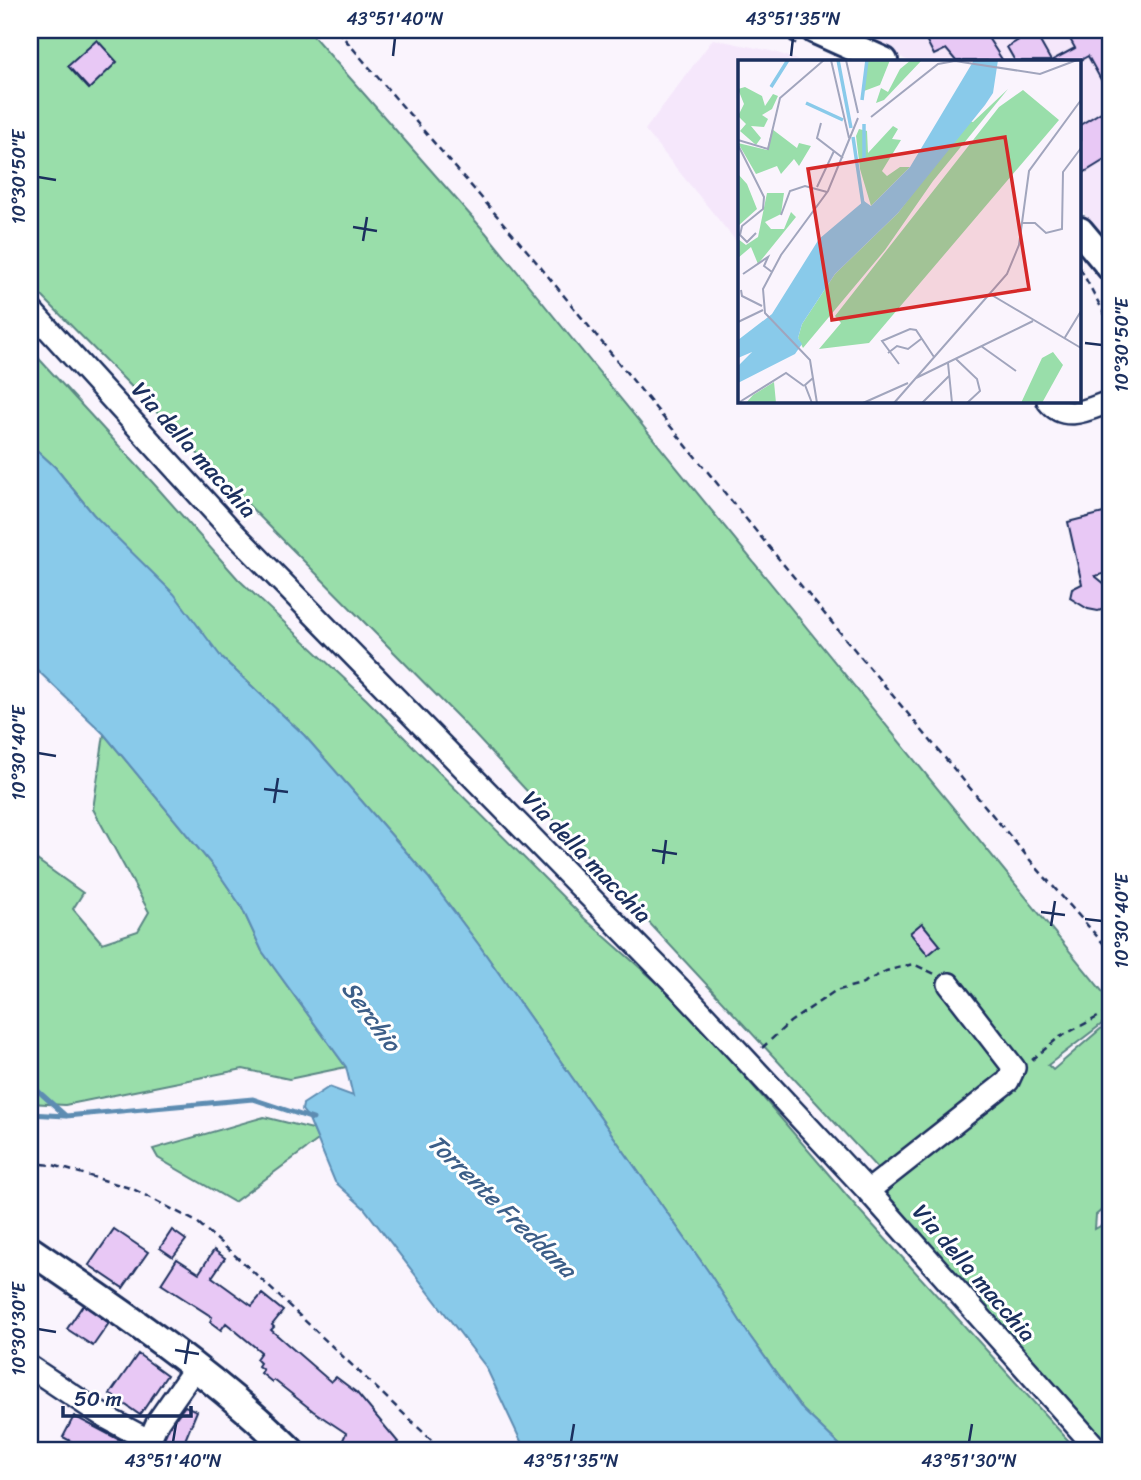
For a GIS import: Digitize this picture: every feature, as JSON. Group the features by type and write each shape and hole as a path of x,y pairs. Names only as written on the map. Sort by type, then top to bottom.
{"main road":[{"path":"812,40 881,60"},
{"path":"1082,233 1111,268"},
{"path":"30,1250 195,1367 290,1450"}],"street":[{"name":"Via della macchia","path":"30,309 232,531 679,988 868,1191 1098,1450"},
{"path":"1049,402 1060,412 1073,414 1111,401"},
{"path":"868,1191 1008,1081 1014,1068 949,984"},
{"path":"30,1367 147,1445 158,1421 195,1367"}],"path":[{"path":"337,30 529,253 786,568 1035,866 1111,952"},
{"path":"743,30 812,40"},
{"path":"1082,272 1111,326"},
{"path":"764,1046 790,1022 835,991 861,984 886,971 913,964 937,974 949,984"},
{"path":"1008,1081 1058,1038 1111,1010"},
{"path":"30,1163 53,1165 133,1189 197,1222 442,1450"}],"shaded area":[{"path":"854,30 1111,30 1111,246 1082,210 1082,60 906,60"},
{"path":"713,39 775,52 796,60 738,60 738,244 645,130"}],"green space":[{"path":"30,30 308,30 486,233 1111,1002 1111,1017 1048,1065 1053,1070 1111,1020 1111,1202 1096,1215 1095,1229 1111,1220 1111,1450 1105,1450 885,1200 890,1182 461,720 30,284"},
{"path":"30,349 238,579 366,699 585,919 689,1011 861,1212 1077,1450 845,1450 803,1410 479,945 428,877 304,735 222,658 93,514 55,467 30,444"},
{"path":"104,734 217,871 241,906 262,951 346,1067 289,1079 243,1069 65,1105 30,1103 30,855 83,893 73,909 102,943 138,931 149,912 93,809"},
{"path":"264,1117 313,1129 318,1140 234,1202 158,1158 153,1149"}],"water":[{"name":"Serchio","path":"30,444 55,467 93,514 174,594 222,658 304,735 428,877 479,945 803,1410 845,1450 525,1450 486,1367 364,1208 335,1182 309,1119 302,1110 303,1104 329,1087 353,1096 346,1067 262,951 241,906 217,871 104,734 30,663"}],"building":[{"path":"921,30 983,30 1002,60 955,60 946,49 934,55"},
{"path":"1065,30 1111,30 1111,98 1088,56 1081,60 1053,60 1075,48"},
{"path":"1034,31 1050,60 1014,60 1007,47"},
{"path":"97,40 117,62 89,89 68,66"},
{"path":"1111,106 1111,156 1082,174 1082,124"},
{"path":"1111,511 1111,572 1095,576 1111,589 1111,607 1098,611 1088,609 1070,598 1072,589 1082,584 1068,522"},
{"path":"922,923 940,945 928,955 910,933"},
{"path":"114,1229 148,1252 123,1288 89,1265"},
{"path":"172,1230 186,1240 173,1257 160,1248"},
{"path":"214,1250 225,1258 212,1277 252,1306 262,1294 283,1311 271,1330 331,1382 336,1377 357,1393 398,1442 390,1450 353,1450 343,1440 346,1433 261,1373 263,1370 256,1359 261,1352 226,1323 221,1330 210,1322 212,1317 161,1284 177,1259 199,1273"},
{"path":"83,1305 109,1323 93,1346 67,1329"},
{"path":"138,1354 167,1375 140,1415 110,1394"},
{"path":"185,1406 197,1411 181,1450 159,1450 169,1427"},
{"path":"74,1416 133,1447 132,1450 72,1450 76,1444 63,1437"}],"waterway":[{"path":"37,1090 66,1116"},
{"name":"Torrente Freddana","path":"30,1114 66,1116 253,1099 313,1119"}]}
